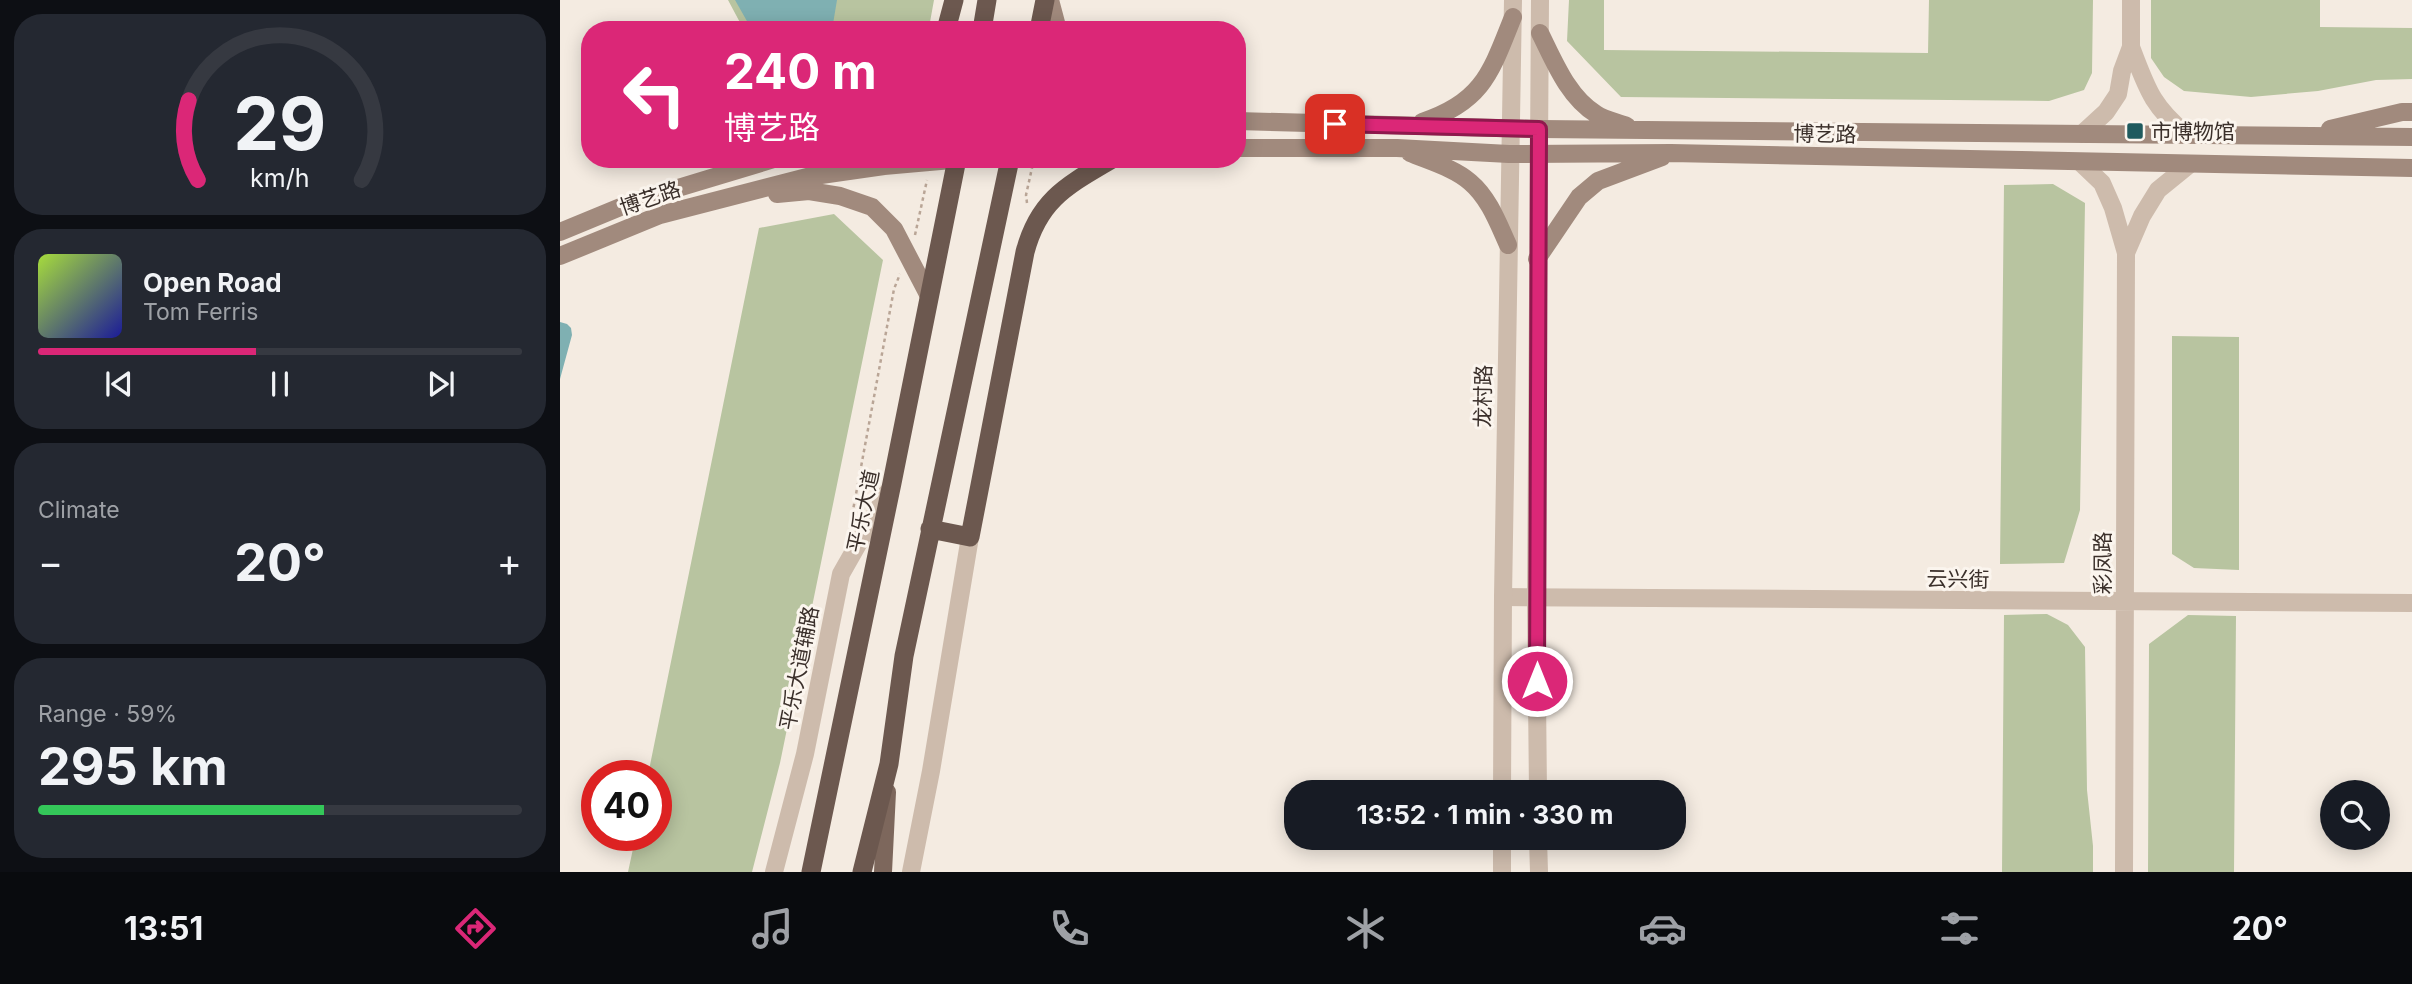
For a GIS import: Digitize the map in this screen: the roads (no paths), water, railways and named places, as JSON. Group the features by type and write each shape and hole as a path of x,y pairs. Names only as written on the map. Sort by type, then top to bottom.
{"highway":[{"path":"948,21 954,0"},
{"path":"984,21 987,0"},
{"path":"1041,21 1047,0"},
{"name":"平乐大道","path":"811,872 955,168"},
{"path":"862,872 889,764 904,656 1008,168"},
{"path":"930,529 970,537 1030,235 1040,212 1065,188 1097,168"}],"main road":[{"path":"1047,0 1055,21"},
{"path":"1408,126 1444,115 1483,85 1493,66 1513,9"},
{"path":"1540,33 1577,98 1596,114 1637,130"},
{"path":"2302,136 2402,112 2412,112"},
{"name":"博艺路","path":"1246,121 1539,129 2412,137"},
{"name":"博艺路","path":"1246,148 1397,148 1509,154 1671,153 2412,168"},
{"path":"1397,148 1446,168 1471,183 1491,207 1508,245"},
{"path":"1537,260 1579,197 1598,181 1671,153"},
{"name":"博艺路","path":"560,232 635,201 744,168"},
{"name":"博艺路","path":"560,256 660,215 807,177 870,168"},
{"path":"721,200 809,191 840,196 872,207 894,229 929,296"},
{"path":"883,872 889,764"},
{"path":"805,872 822,815"}],"street":[{"path":"1538,780 1536,598 1540,0"},
{"path":"2082,134 2106,113 2118,94 2122,71 2131,47 2131,0"},
{"name":"龙村路","path":"1502,780 1513,9"},
{"path":"2131,47 2153,101 2186,135"},
{"name":"彩凤路","path":"2081,163 2102,183 2113,208 2126,253 2124,872"},
{"name":"彩凤路","path":"2126,253 2141,216 2158,190 2190,164"},
{"name":"平乐大道辅路","path":"774,872 805,754 841,574 892,483"},
{"path":"911,872 970,537"},
{"name":"云兴街","path":"1503,597 2412,603"},
{"path":"1502,850 1502,872"},
{"path":"1538,850 1539,872"}],"water":[{"path":"735,0 837,0 834,21 747,21"},
{"path":"560,322 571,328 572,335 560,379"}],"place":[{"name":"市博物馆","path":"2135,131"}]}
